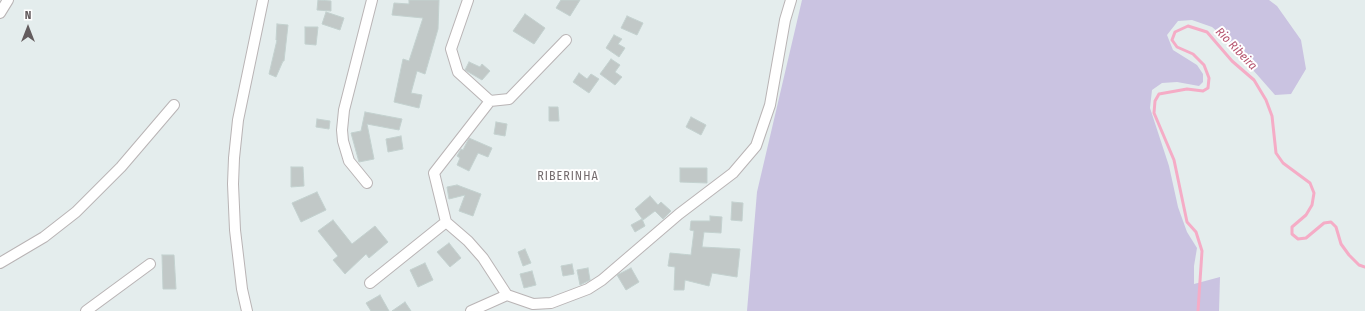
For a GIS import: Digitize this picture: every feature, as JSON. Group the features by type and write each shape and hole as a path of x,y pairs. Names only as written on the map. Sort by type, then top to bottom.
{"street":[{"path":"0,13 8,0"},
{"path":"248,311 242,289 235,230 234,158 238,120 263,0"},
{"path":"367,183 349,160 343,141 342,130 344,110 372,0"},
{"path":"468,0 450,49 458,72 490,100 509,99 566,40"},
{"path":"490,100 434,173 446,222 468,241 483,258 507,294 534,304 550,303 588,289 602,280 679,214 733,173 756,146 760,138 770,104 785,20 791,0"},
{"path":"0,263 44,237 76,212 121,167 174,105"},
{"path":"370,283 446,222"},
{"path":"86,311 150,264"},
{"path":"471,311 507,294"}],"shaded area":[{"path":"802,0 1269,0 1277,6 1301,40 1306,69 1291,94 1275,95 1224,37 1212,27 1192,20 1178,21 1167,35 1173,50 1197,65 1203,74 1203,82 1199,86 1177,82 1162,83 1152,90 1150,108 1169,166 1178,207 1187,232 1197,248 1194,266 1194,284 1220,277 1219,311 747,311 757,192"}],"building":[{"path":"318,0 331,1 331,11 317,10"},
{"path":"409,0 439,0 438,29 425,74 417,71 411,93 422,95 419,108 394,102 403,59 409,61 423,18 392,15 394,3 409,4"},
{"path":"561,0 580,0 570,16 556,8"},
{"path":"326,12 344,18 340,30 322,24"},
{"path":"525,14 545,28 534,44 513,31"},
{"path":"627,16 643,23 637,35 621,28"},
{"path":"277,24 288,25 284,61 276,77 269,74 277,40"},
{"path":"305,27 318,27 316,45 305,44"},
{"path":"614,35 622,39 618,44 625,48 619,57 606,48"},
{"path":"611,59 620,65 615,72 622,77 615,85 600,74"},
{"path":"469,62 480,67 482,64 490,71 482,80 465,70"},
{"path":"579,73 587,79 591,74 599,79 589,93 573,82"},
{"path":"549,107 558,107 559,121 549,121"},
{"path":"365,112 402,119 399,130 367,124 374,159 359,162 351,133 361,131"},
{"path":"691,117 706,125 701,135 686,127"},
{"path":"317,119 330,121 329,129 316,127"},
{"path":"496,122 507,124 505,136 494,134"},
{"path":"401,136 403,149 388,152 386,139"},
{"path":"469,138 492,148 488,157 478,153 469,171 457,165 460,158 457,156 461,149 463,150"},
{"path":"291,167 303,167 304,186 291,187"},
{"path":"680,168 707,168 707,183 680,182"},
{"path":"457,185 481,194 473,216 459,211 465,195 449,199 447,187"},
{"path":"317,192 326,210 301,222 292,203"},
{"path":"650,196 658,205 661,202 671,211 663,219 655,211 643,220 635,209"},
{"path":"732,202 743,203 742,221 731,220"},
{"path":"710,216 722,217 721,233 704,232 702,247 740,249 737,277 712,273 709,286 685,280 684,290 674,290 675,267 668,266 670,253 691,255 694,231 690,230 691,221 710,221"},
{"path":"642,219 645,226 635,232 631,225"},
{"path":"333,220 352,244 375,226 388,242 369,258 366,254 345,274 333,260 338,256 318,231"},
{"path":"449,243 461,258 450,267 437,252"},
{"path":"525,249 531,263 523,266 518,252"},
{"path":"162,255 174,255 176,289 163,289"},
{"path":"425,263 433,280 418,287 410,270"},
{"path":"572,264 574,274 563,276 561,266"},
{"path":"588,268 590,280 580,285 577,270"},
{"path":"631,268 639,282 626,290 617,275"},
{"path":"532,271 536,285 524,288 520,274"},
{"path":"380,295 389,311 371,311 366,303"},
{"path":"405,302 411,311 392,311"}],"waterway":[{"name":"Rio Ribeira","path":"1198,311 1202,251 1196,232 1187,222 1174,160 1154,113 1155,101 1159,94 1187,89 1203,91 1208,88 1209,78 1204,65 1193,54 1177,47 1172,40 1175,32 1188,26 1207,32 1232,61 1254,80 1266,100 1272,116 1276,153 1283,163 1310,183 1314,193 1312,205 1306,215 1292,227 1292,234 1298,239 1306,238 1324,223 1331,222 1336,227 1341,244 1349,255 1359,265 1365,267"}],"district":[{"name":"RIBERINHA","path":"568,177"}]}
